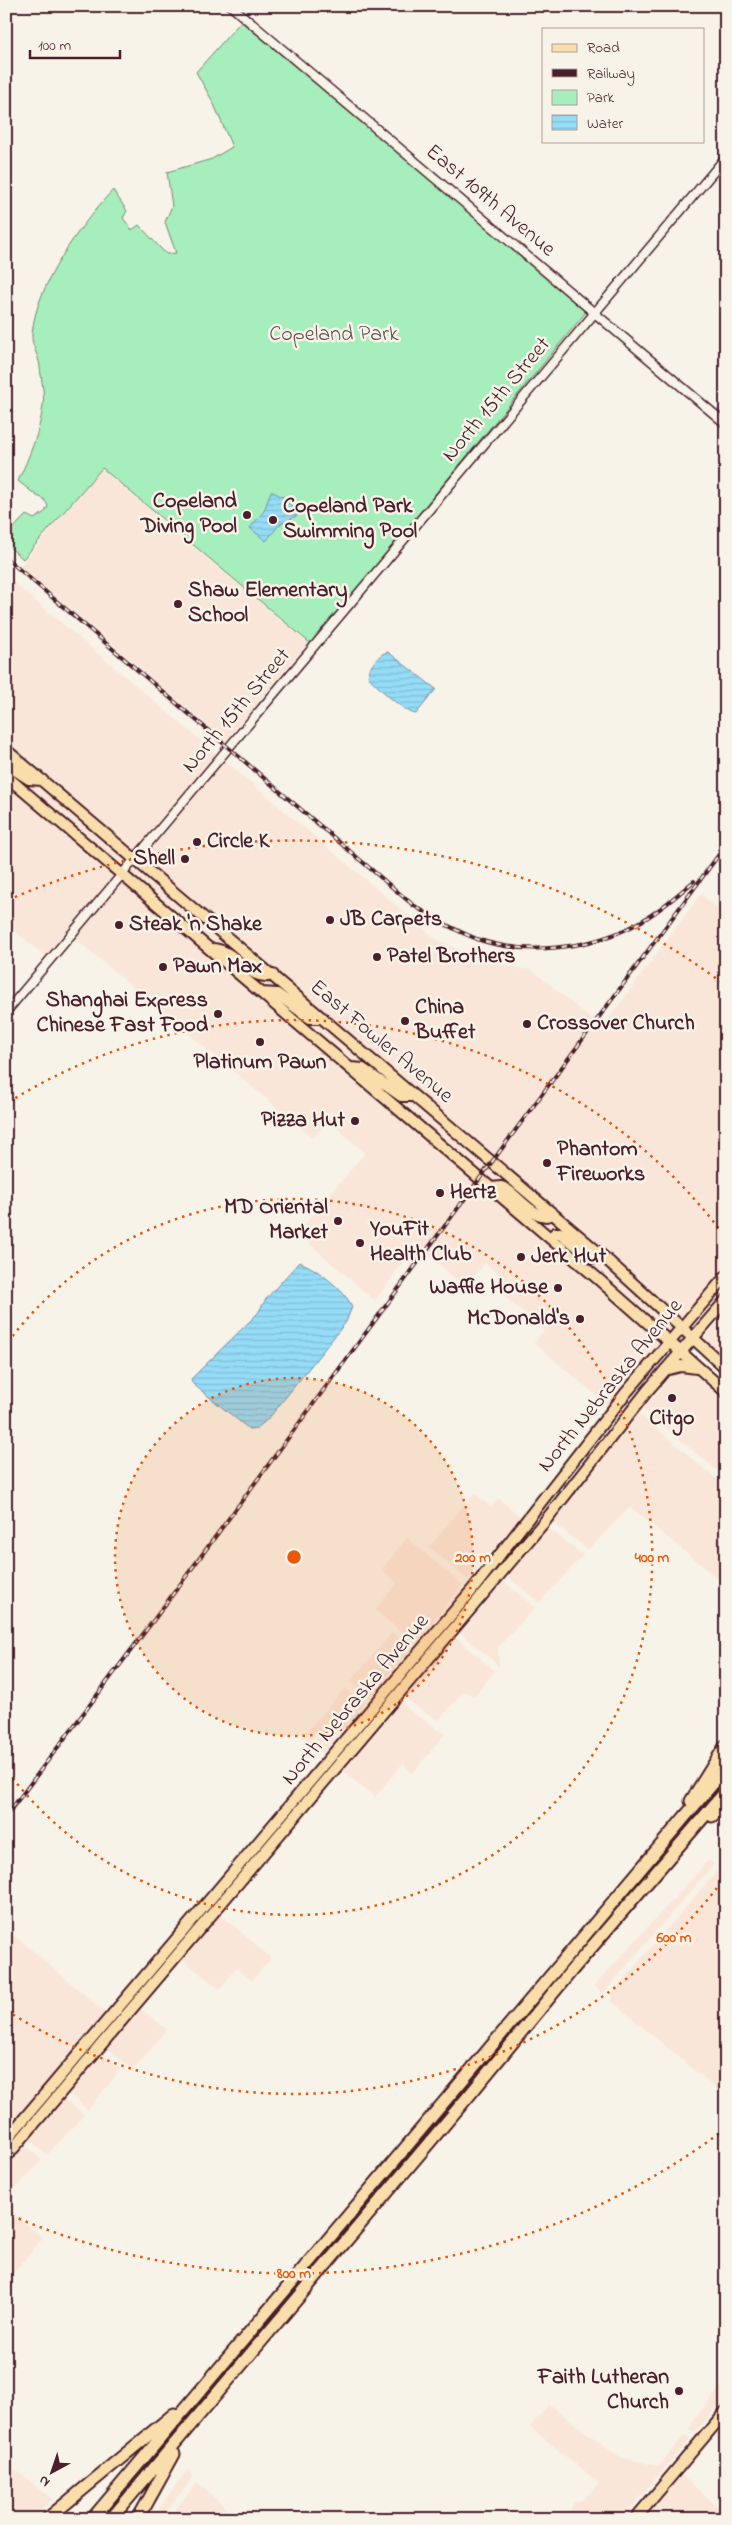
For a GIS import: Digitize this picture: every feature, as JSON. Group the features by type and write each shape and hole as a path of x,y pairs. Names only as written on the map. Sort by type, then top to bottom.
{"highway":[{"path":"676,1826 726,1745"},
{"path":"92,2519 726,1768"},
{"path":"111,2519 442,2128 572,1970 726,1791"},
{"path":"684,1841 726,1804"},
{"path":"47,2519 195,2398"},
{"path":"138,2519 186,2432"}],"main road":[{"name":"East Fowler Avenue","path":"6,750 606,1259 726,1368"},
{"path":"6,764 30,779 42,780"},
{"name":"East Fowler Avenue","path":"6,776 492,1188 726,1392"},
{"path":"209,949 225,951 257,975 273,975"},
{"path":"262,993 277,994 310,1018 322,1018"},
{"path":"351,1068 363,1069 401,1096 414,1096"},
{"path":"492,1188 501,1187 506,1189 542,1216 553,1214"},
{"path":"550,1238 555,1233 560,1233 591,1257 606,1259"},
{"name":"North Nebraska Avenue","path":"6,2140 473,1589 654,1359 726,1276"},
{"name":"North Nebraska Avenue","path":"6,2157 540,1528 664,1371 726,1300"},
{"path":"652,1327 657,1346 654,1359"},
{"path":"664,1371 681,1366 698,1368"},
{"path":"635,2519 726,2411"}],"street":[{"name":"East 109th Avenue","path":"231,6 726,424"},
{"name":"North 15th Street","path":"6,1012 726,157"}],"shaded area":[{"path":"101,469 308,643 226,741 20,566"},
{"path":"6,576 436,939 465,953 516,968 532,970 602,1028 701,894 726,916 726,1269 611,1408 534,1343 544,1330 505,1297 513,1286 485,1263 465,1287 416,1244 375,1301 297,1233 365,1153 329,1121 313,1138 66,931 45,956 6,924"},
{"path":"726,1312 726,1364 702,1341"},
{"path":"676,1370 690,1370 726,1399 726,1478 643,1409"},
{"path":"639,1414 726,1487 726,1567 717,1578 630,1507 588,1550 550,1520"},
{"path":"474,1493 491,1507 498,1498 521,1517 468,1580 429,1547"},
{"path":"546,1526 583,1555 539,1603 505,1574"},
{"path":"407,1538 463,1585 415,1643 375,1610 397,1583 382,1569"},
{"path":"501,1579 535,1608 498,1647 499,1666 457,1630"},
{"path":"392,1633 411,1648 369,1698 350,1682"},
{"path":"453,1635 495,1671 474,1696 464,1691 439,1720 418,1708 402,1695"},
{"path":"345,1688 364,1704 323,1754 302,1737"},
{"path":"398,1700 414,1714 434,1726 435,1729 446,1733 412,1774 403,1763 375,1797 340,1769"},
{"path":"709,1860 714,1864 603,1993 594,1986"},
{"path":"724,1863 726,1864 726,2097 612,2001 611,1994"},
{"path":"219,1913 271,1958 252,1981 236,1968 220,1989 180,1958"},
{"path":"6,1928 106,2013 6,2132"},
{"path":"139,2007 167,2030 133,2070 106,2047"},
{"path":"101,2052 121,2069 88,2110 67,2092"},
{"path":"63,2098 84,2115 47,2155 29,2139"},
{"path":"24,2144 42,2160 6,2198 6,2166"},
{"path":"6,2207 43,2238 7,2280 6,2279"},
{"path":"726,2381 726,2397 694,2433 689,2429 694,2419"},
{"path":"549,2404 619,2457 659,2466 685,2435 690,2439 621,2519 567,2519 573,2503 584,2499 599,2483 530,2427"},
{"path":"6,2462 52,2499 33,2519 6,2519"},
{"path":"188,2469 193,2478 160,2519 152,2519"},
{"path":"681,2475 726,2514 726,2519 644,2519"},
{"path":"197,2483 239,2519 168,2519"}],"green space":[{"name":"Copeland Park","path":"244,18 586,312 311,644 102,468 23,559 6,544 6,536 26,515 34,519 45,512 48,506 44,499 37,496 18,481 37,435 42,415 43,391 32,334 35,315 51,276 74,238 113,190 127,211 123,218 132,230 139,225 166,254 176,253 165,222 172,206 167,172 212,159 232,147 213,102 196,72"}],"water":[{"name":"Copeland Park Swimming Pool","path":"271,491 285,498 298,515 279,525 266,541 250,528 264,511"},
{"path":"388,652 436,689 416,714 411,713 398,704 368,676 375,661 381,655"},
{"path":"299,1262 329,1280 344,1294 352,1307 346,1322 269,1418 256,1429 249,1429 193,1384 191,1379 258,1313 266,1299"}],"railway":[{"path":"6,558 413,905 460,932 477,939 515,947 556,948 577,945 615,934 633,926 657,911 694,881"},
{"path":"6,1816 156,1617 726,845"}],"place":[{"name":"Copeland Diving Pool","path":"247,515"},
{"name":"Copeland Park Swimming Pool","path":"273,520"},
{"name":"Shaw Elementary School","path":"178,604"},
{"name":"Circle K","path":"197,842"},
{"name":"Shell","path":"185,859"},
{"name":"JB Carpets","path":"330,920"},
{"name":"Steak 'n Shake","path":"119,925"},
{"name":"Patel Brothers","path":"377,957"},
{"name":"Pawn Max","path":"163,967"},
{"name":"Shanghai Express Chinese Fast Food","path":"218,1014"},
{"name":"China Buffet","path":"405,1021"},
{"name":"Crossover Church","path":"527,1024"},
{"name":"Platinum Pawn","path":"260,1042"},
{"name":"Pizza Hut","path":"355,1121"},
{"name":"Phantom Fireworks","path":"547,1163"},
{"name":"Hertz","path":"440,1193"},
{"name":"MD Oriental Market","path":"338,1221"},
{"name":"YouFit Health Club","path":"360,1243"},
{"name":"Jerk Hut","path":"521,1257"},
{"name":"Waffle House","path":"558,1288"},
{"name":"McDonald's","path":"580,1319"},
{"name":"Citgo","path":"672,1398"},
{"name":"Faith Lutheran Church","path":"679,2391"}]}
